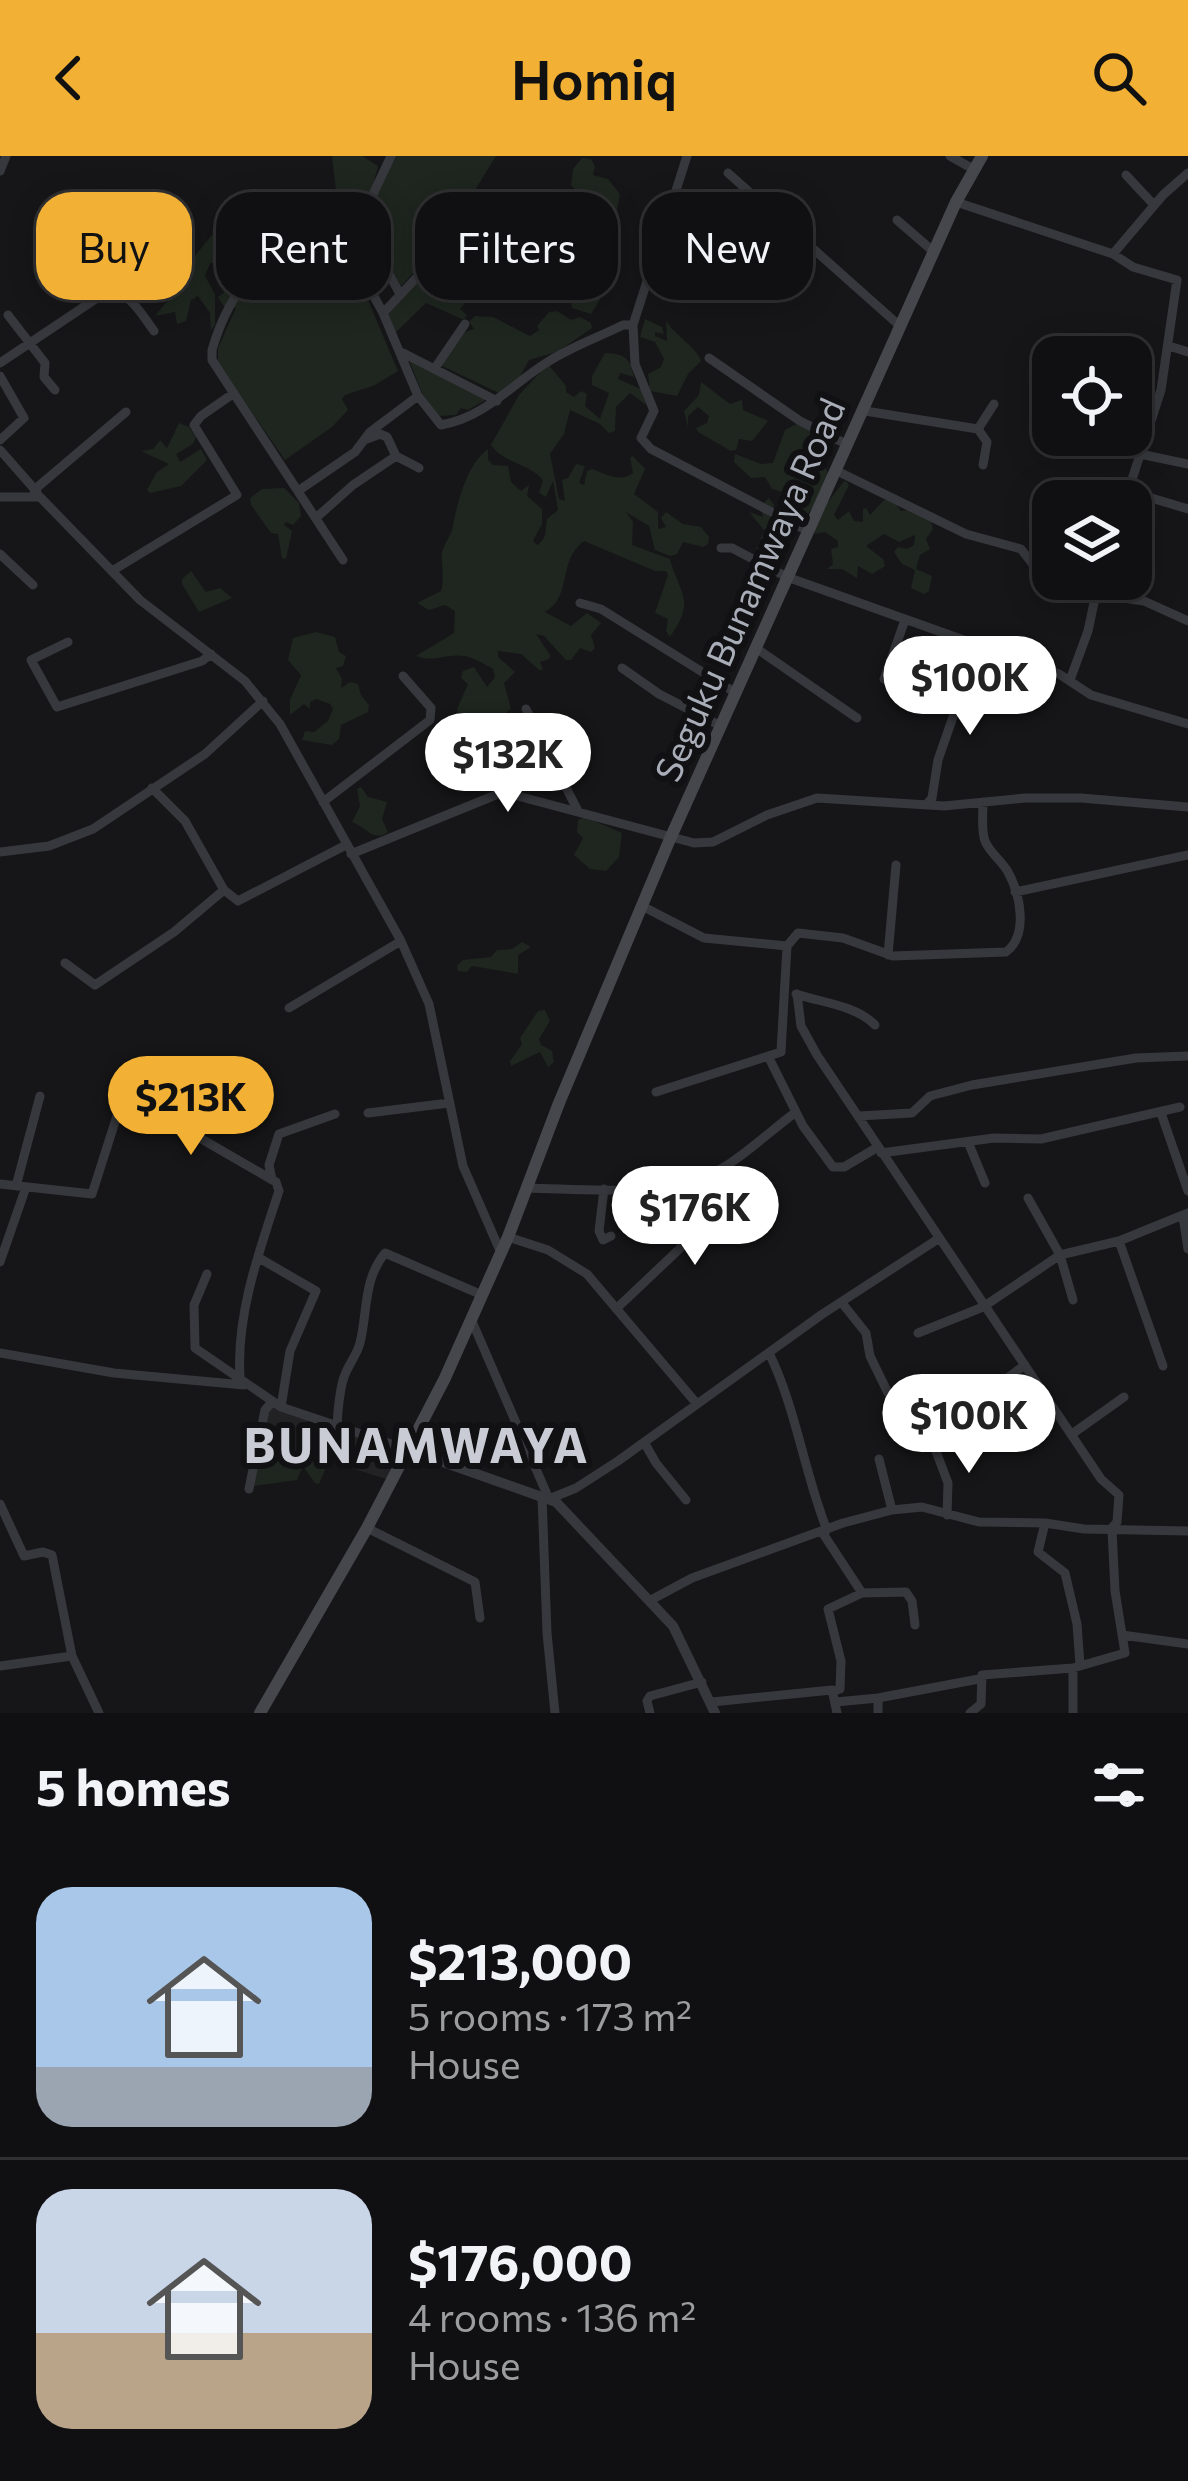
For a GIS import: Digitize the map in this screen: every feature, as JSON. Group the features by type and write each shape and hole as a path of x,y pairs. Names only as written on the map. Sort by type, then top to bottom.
{"main road":[{"name":"Seguku Bunamwaya Road","path":"260,1713 410,1450 471,1319 670,839 956,202 979,163"}],"street":[{"path":"0,171 5,156"},
{"path":"391,156 360,222 400,294"},
{"path":"687,156 633,326 635,364 654,411 642,434 643,443 808,531"},
{"path":"950,156 979,163"},
{"path":"728,173 901,327"},
{"path":"1113,254 1188,173"},
{"path":"1126,176 1154,205"},
{"path":"956,202 1177,280 1169,346 1152,420"},
{"path":"897,220 934,252"},
{"path":"343,560 212,360 214,341 248,275 275,251 322,238 344,242 403,353 418,396 441,425 497,401 559,355 623,325 633,326"},
{"path":"383,314 415,279"},
{"path":"0,363 110,290 134,303 154,331"},
{"path":"8,315 45,363 44,377 55,390"},
{"path":"435,368 466,324"},
{"path":"1169,346 1188,352"},
{"path":"403,353 497,401"},
{"path":"709,358 800,421 848,445"},
{"path":"0,376 24,418 0,440"},
{"path":"112,571 237,495 194,425 234,393"},
{"path":"298,491 355,452 381,422 418,396"},
{"path":"978,429 994,404"},
{"path":"865,411 978,429 987,442 983,465"},
{"path":"0,509 5,498 37,493 126,412"},
{"path":"367,439 380,434 387,437 396,455 419,468"},
{"path":"0,450 164,622 211,654 263,700 400,941 429,1004 463,1166 501,1253"},
{"path":"317,517 396,455"},
{"path":"1150,456 1188,464"},
{"path":"835,470 973,537 1021,549 1032,562"},
{"path":"1152,501 1188,509"},
{"path":"721,548 732,548 787,577 1070,680 1091,695 1188,724"},
{"path":"0,554 33,585"},
{"path":"1070,680 1095,600"},
{"path":"1137,600 1188,621"},
{"path":"580,603 601,609 736,693"},
{"path":"884,679 905,620"},
{"path":"68,643 31,659 57,707 202,661 211,654"},
{"path":"926,805 978,645"},
{"path":"756,648 857,718"},
{"path":"622,668 659,694 721,726"},
{"path":"323,802 430,720 431,708 403,676"},
{"path":"0,852 49,846 81,834 205,754 263,700"},
{"path":"526,709 578,812"},
{"path":"152,788 185,821 224,890 238,901 349,849 496,793 511,793 670,839 712,842 767,815 817,798 926,805 1081,798 1188,808"},
{"path":"656,1092 778,1056 783,1047 787,946 798,933 843,938 888,955 1006,952 1019,938 1015,892 1008,872 985,841 983,802"},
{"path":"1015,892 1188,855"},
{"path":"888,955 896,865"},
{"path":"65,963 98,984 174,932 224,890"},
{"path":"642,906 704,938 787,946"},
{"path":"290,1008 400,941"},
{"path":"785,989 856,1009 875,1025"},
{"path":"207,1274 194,1305 192,1341 202,1353 277,1405 546,1497 569,1514 673,1626 713,1707 772,1694 835,1702 878,1698 982,1676 1123,1656 1111,1530 1117,1522 1119,1495 1101,1479 879,1150 801,1026 797,994"},
{"path":"859,1115 912,1113 931,1096 972,1085 1136,1058 1188,1056"},
{"path":"769,1058 796,1112 833,1167 844,1167 879,1150 1041,1139 1180,1107"},
{"path":"193,1134 178,1088 182,1083 211,1081 212,1063"},
{"path":"0,1262 40,1096"},
{"path":"0,1184 92,1193 122,1100 163,1119 184,1135 193,1134 279,1185 242,1319 242,1381"},
{"path":"368,1113 449,1102"},
{"path":"526,1188 604,1189 698,1178 730,1163 796,1112"},
{"path":"1162,1113 1188,1191"},
{"path":"272,1180 269,1165 279,1135 290,1127 335,1114"},
{"path":"968,1142 985,1183"},
{"path":"604,1189 599,1231 603,1240 611,1237"},
{"path":"1028,1198 1060,1255 1073,1300"},
{"path":"616,1309 692,1237 756,1202"},
{"path":"918,1333 983,1307 1060,1255 1119,1241 1185,1214 1188,1249"},
{"path":"508,1237 572,1263 697,1405"},
{"path":"546,1497 576,1488 938,1239"},
{"path":"1119,1241 1163,1366"},
{"path":"337,1425 343,1379 361,1339 372,1268 385,1253 482,1295"},
{"path":"259,1258 316,1291 290,1351 277,1405"},
{"path":"842,1303 866,1333 870,1356 888,1393"},
{"path":"471,1319 546,1497 547,1633 555,1713"},
{"path":"0,1352 114,1373 242,1381"},
{"path":"769,1353 780,1376 824,1530 862,1593"},
{"path":"934,1433 1025,1365"},
{"path":"1072,1434 1124,1397"},
{"path":"250,1489 265,1410 277,1405"},
{"path":"644,1442 686,1500"},
{"path":"934,1446 948,1484 947,1515"},
{"path":"880,1459 892,1510"},
{"path":"650,1601 692,1578 892,1510 922,1507 979,1522 1188,1531"},
{"path":"1,1508 25,1556 52,1555 72,1656 99,1713"},
{"path":"1045,1523 1038,1552 1064,1573 1077,1624 1073,1713"},
{"path":"368,1528 476,1582 480,1618"},
{"path":"835,1702 842,1677 828,1609 862,1593 906,1592 915,1625"},
{"path":"1122,1635 1188,1644"},
{"path":"0,1666 72,1656"},
{"path":"970,1713 981,1704 980,1679"},
{"path":"650,1713 646,1701 650,1696 702,1682"},
{"path":"878,1698 878,1713"}],"shaded area":[{"path":"332,156 362,156 378,166 370,192 336,192"},
{"path":"395,156 496,156 474,192 415,192 415,271 401,286 391,270 391,192 378,192"},
{"path":"582,158 591,159 593,175 608,179 620,194 618,205 618,192 576,192 571,185 573,169"},
{"path":"216,230 216,263 210,263 205,276 215,294 211,330 210,313 198,296 192,299 193,258"},
{"path":"415,283 415,300 467,300 460,309 467,315 464,320 426,303 395,333 387,313"},
{"path":"168,300 191,300 186,321 177,324 175,312 155,316"},
{"path":"220,300 368,300 398,371 345,395 342,399 348,410 285,460 218,364 218,348 236,308 225,308"},
{"path":"570,300 578,300 600,300 591,314 572,308"},
{"path":"557,311 571,320 580,317 592,328 557,352 529,360 518,380 501,394 440,365 465,332 474,329 469,322 475,316 493,317 530,336 549,312"},
{"path":"645,319 662,327 664,334 655,332 655,336 667,341 666,321 701,361 677,396 650,391 648,374 661,367 664,359 655,342 640,337"},
{"path":"605,353 628,361 634,377 620,373 618,379 643,390 646,405 630,393 616,407 615,431 609,433 570,410 564,434 550,454 559,499 565,501 562,480 576,464 585,466 579,483 584,485 592,469 628,476 633,473 633,456 645,469 634,494 658,512 658,529 666,527 661,518 666,512 683,524 701,527 708,544 683,542 677,554 670,556 655,550 649,526 626,512 633,522 632,545 670,559 681,590 684,606 670,637 668,619 655,613 666,571 655,571 584,541 570,558 559,597 545,612 571,626 587,613 601,623 591,635 595,648 591,652 580,648 566,660 544,636 536,634 550,655 540,662 543,670 521,654 498,651 498,657 515,672 504,683 511,709 501,716 511,723 523,718 526,724 497,746 457,709 468,684 461,678 463,671 474,667 487,687 495,677 493,669 465,656 416,656 454,633 455,611 445,605 429,610 417,603 441,591 442,553 461,494 474,464 488,449 488,460 508,466 511,482 521,491 529,485 527,496 542,509 542,524 533,541 537,545 543,540 547,519 558,510 553,481 546,497 539,493 543,480 537,474 491,445 519,395 548,364 566,392 574,397 581,391 587,394 585,406 600,419 609,393 592,385 592,376"},
{"path":"409,360 489,398 468,410 461,408 456,415 438,416 426,403"},
{"path":"701,382 730,404 742,400 743,410 768,421 752,441 739,439 736,450 731,451 698,432 696,428 707,423 709,416 698,407 688,416 688,427 684,411 699,395"},
{"path":"179,423 196,437 176,454 180,462 201,449 207,460 181,486 150,493 147,490 156,473 169,464 141,451 153,449 160,440 167,448"},
{"path":"796,424 826,443 818,455 803,450 792,470 804,478 816,469 826,469 832,482 803,522 797,522 795,533 780,530 756,560 764,530 749,512 763,517 760,506 769,498 774,505 770,515 784,506 792,512 795,504 790,494 772,489 765,477 751,478 734,462 735,454 761,464 773,463 785,430"},
{"path":"845,480 849,485 834,515 838,520 849,511 854,521 863,522 863,509 870,515 884,500 893,499 901,511 913,509 931,521 933,529 926,539 930,549 920,555 916,569 932,576 929,591 924,594 911,588 915,570 902,564 894,552 914,545 915,535 899,542 884,534 866,546 885,566 872,574 858,566 857,578 842,569 827,569 833,564 831,549 838,547 838,541 814,530"},
{"path":"284,488 299,503 301,516 293,525 284,525 292,531 286,559 278,534 271,533 250,498 262,489"},
{"path":"191,571 206,592 220,588 232,598 199,612 182,584"},
{"path":"316,632 335,637 339,652 346,656 343,666 336,668 341,688 350,682 358,684 369,705 368,712 341,725 339,739 332,745 302,740 305,731 314,732 328,721 330,704 316,699 310,702 310,709 304,704 290,715 290,700 301,675 288,660 293,638"},
{"path":"361,787 368,797 387,802 382,819 388,832 383,835 352,822 360,806 357,789"},
{"path":"585,817 622,833 619,857 606,871 590,869 574,855 583,838 577,832 578,820"},
{"path":"522,942 531,947 518,955 518,974 472,966 467,972 458,971 463,960 491,957 497,950 512,949"},
{"path":"545,1010 550,1021 539,1039 552,1051 554,1062 548,1067 540,1052 511,1066 522,1044 520,1038 538,1011"},
{"path":"271,1405 308,1418 308,1455 256,1457"},
{"path":"353,1433 402,1450 389,1480 345,1466"},
{"path":"297,1450 318,1465 327,1465 319,1484 303,1466 297,1480 254,1486 258,1457 285,1458 286,1452"}],"district":[{"name":"BUNAMWAYA","path":"417,1446"}]}
